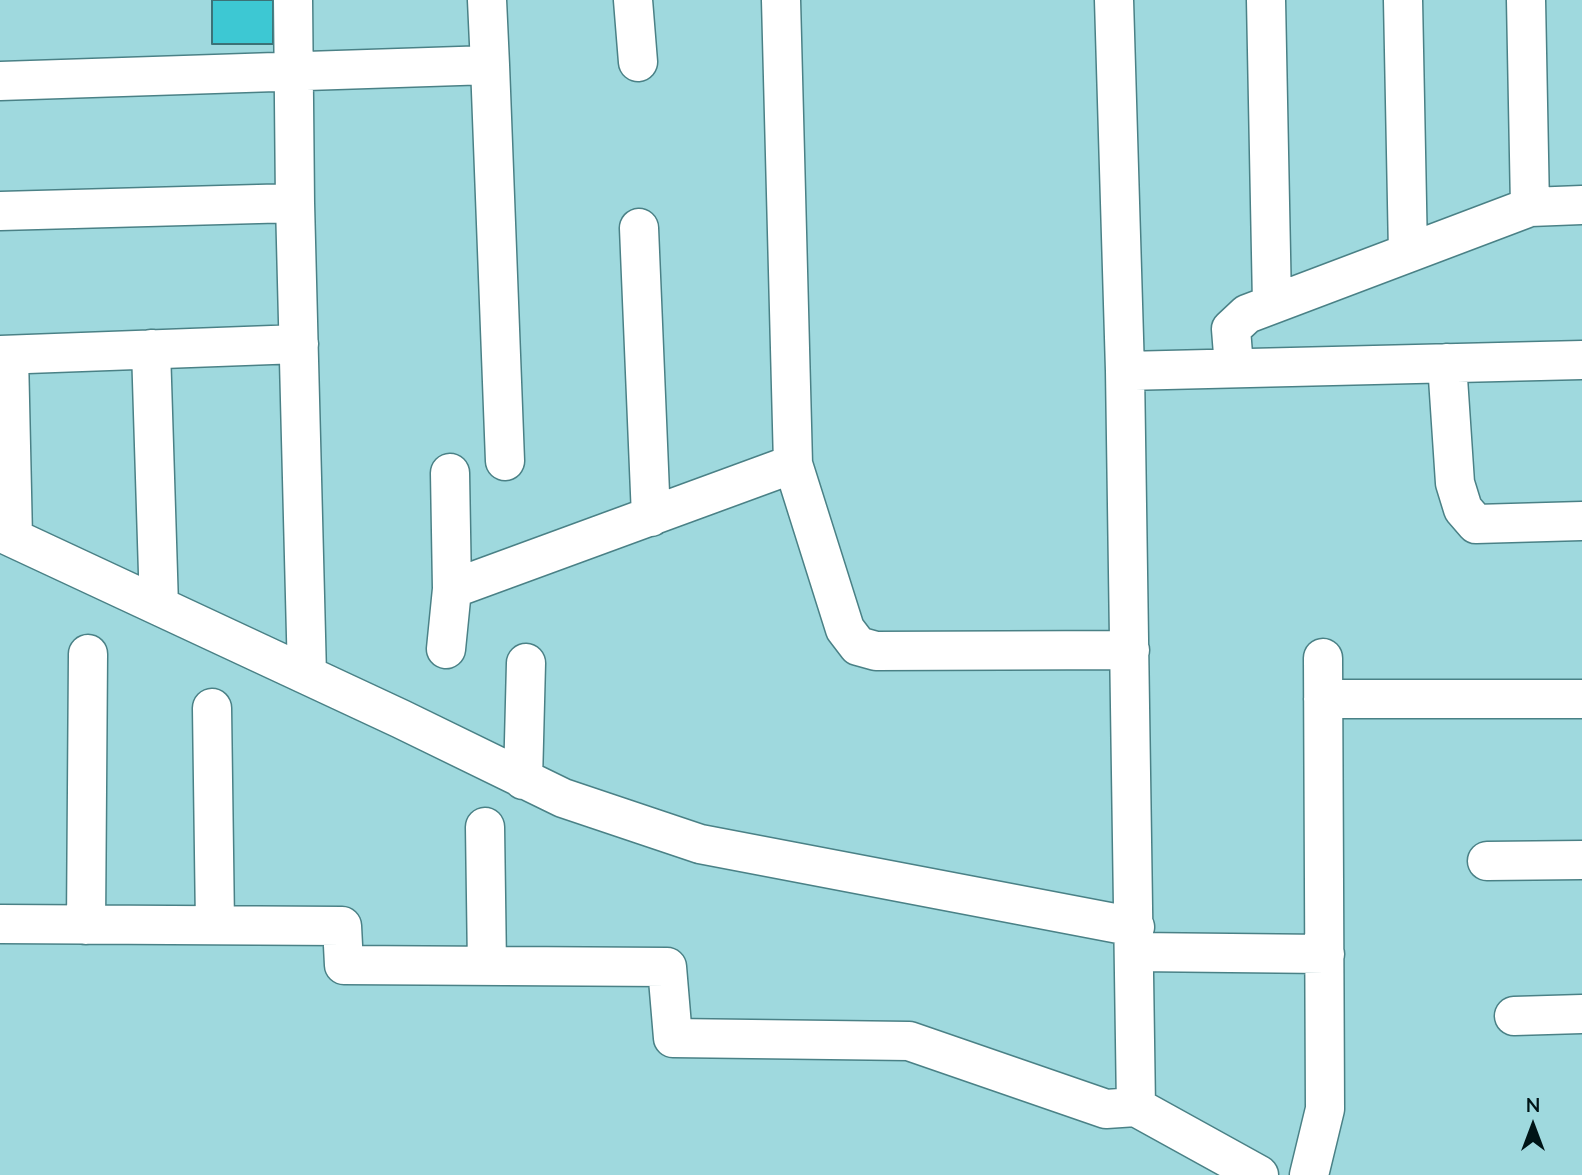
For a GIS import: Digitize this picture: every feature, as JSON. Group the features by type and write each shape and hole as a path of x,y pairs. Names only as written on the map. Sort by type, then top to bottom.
{"street":[{"path":"293,0 295,203 307,675"},
{"path":"487,0 505,461"},
{"path":"632,0 638,62"},
{"path":"781,0 793,464 845,629 858,646 876,651 1130,650"},
{"path":"1114,0 1125,371 1136,1107"},
{"path":"1266,0 1272,304"},
{"path":"1402,0 1408,253"},
{"path":"1527,0 1530,206"},
{"path":"0,81 490,65"},
{"path":"0,211 295,203"},
{"path":"1234,367 1231,330 1247,314 1530,206 1582,205"},
{"path":"639,228 651,517"},
{"path":"299,344 5,355 6,535 563,798 700,844 1135,939 1325,954"},
{"path":"151,349 159,606"},
{"path":"1125,371 1582,360"},
{"path":"1447,363 1455,483 1463,509 1476,524 1582,522"},
{"path":"452,589 793,464"},
{"path":"446,649 452,589 450,473"},
{"path":"86,925 88,654"},
{"path":"1309,1175 1325,1110 1323,657"},
{"path":"523,780 526,663"},
{"path":"1323,699 1582,699"},
{"path":"212,708 215,925"},
{"path":"485,827 487,966"},
{"path":"1487,861 1582,859"},
{"path":"0,924 342,926 344,965 667,967 673,1038 909,1041 1106,1108 1136,1107 1259,1175"},
{"path":"1514,1016 1582,1014"}],"building":[{"path":"212,0 273,0 273,44 212,44"}]}
